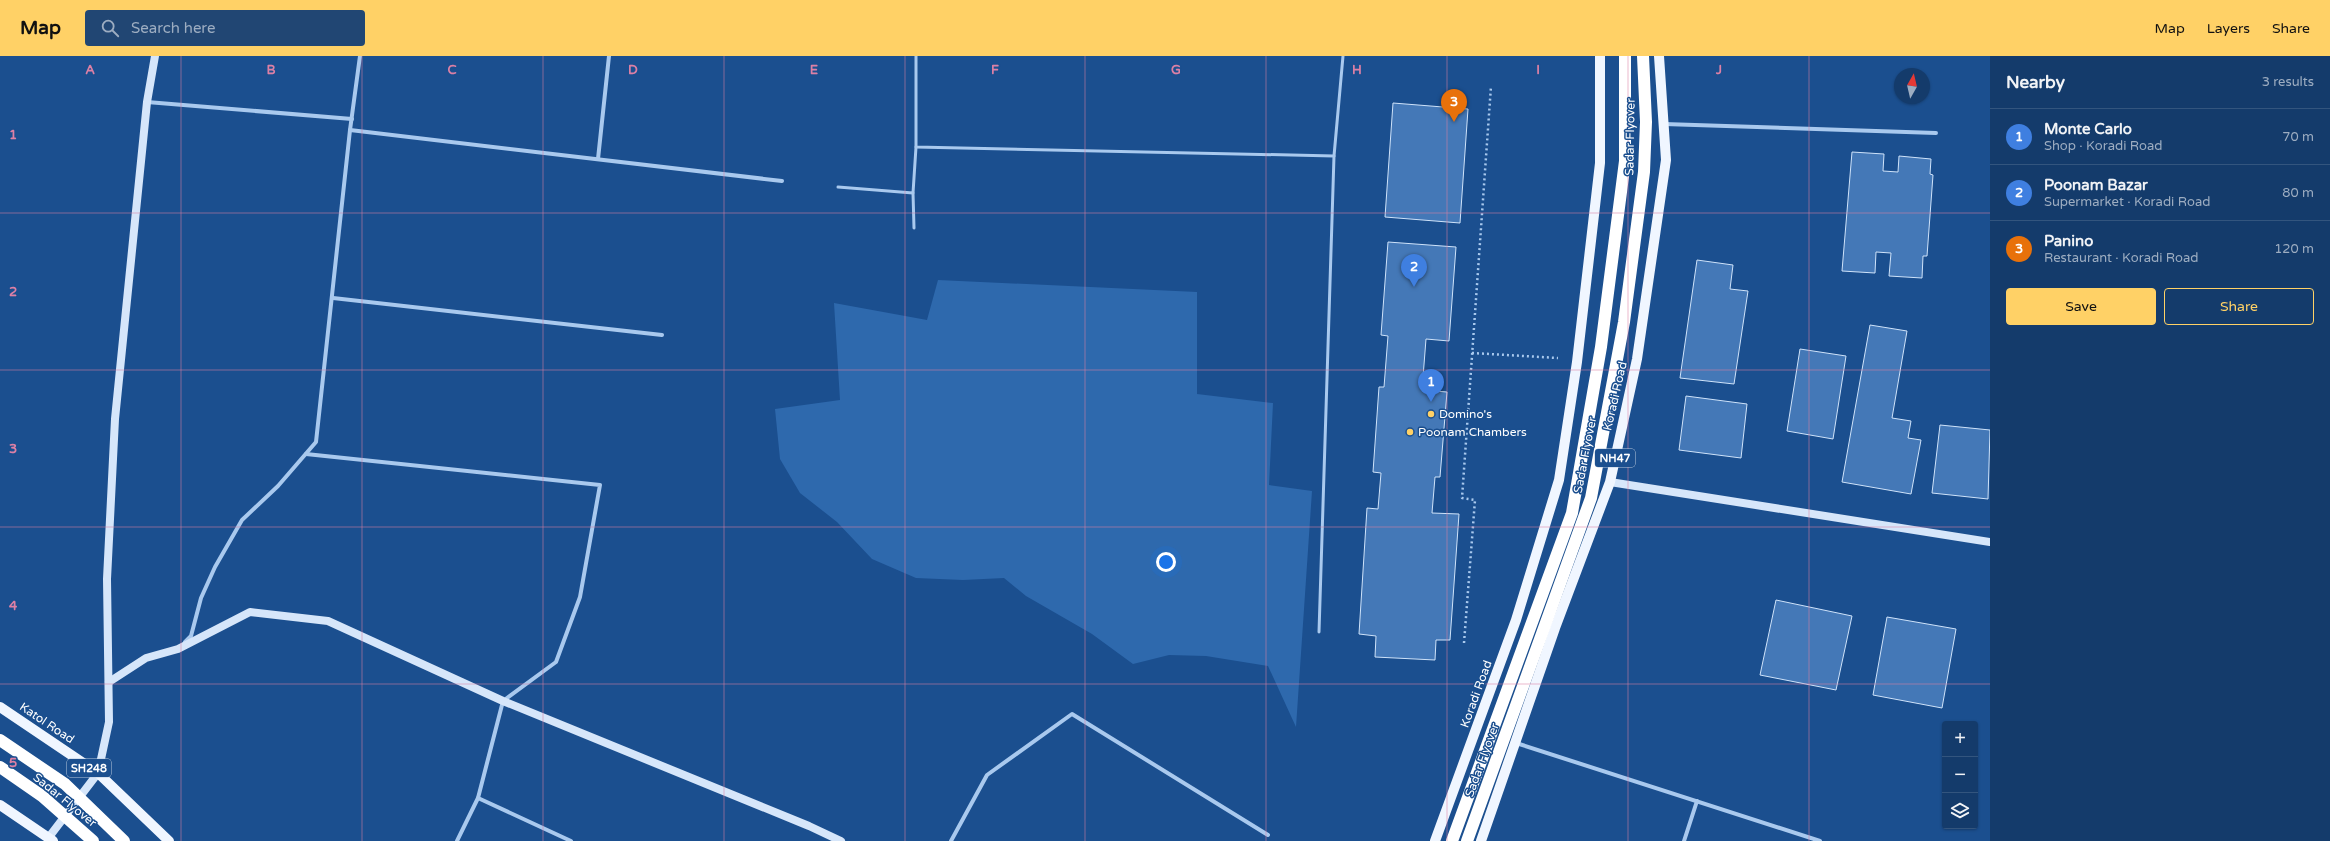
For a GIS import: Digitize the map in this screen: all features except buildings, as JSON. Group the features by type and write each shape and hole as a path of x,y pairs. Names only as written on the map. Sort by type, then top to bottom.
{"highway":[{"name":"Sadar Flyover","path":"1452,841 1572,513 1601,347 1625,161 1625,56"},
{"name":"Sadar Flyover","path":"1467,841 1591,498 1624,322 1644,172 1646,122 1643,56"},
{"name":"Sadar Flyover","path":"0,740 65,784 124,841"},
{"name":"Sadar Flyover","path":"0,767 42,796 93,841"}],"main road":[{"name":"Koradi Road","path":"1435,841 1516,620 1559,480 1577,362 1600,163 1600,56"},
{"name":"Koradi Road","path":"1481,841 1610,482 1638,351 1666,160 1659,56"},
{"name":"Katol Road","path":"0,707 98,774 169,841"},
{"path":"0,805 51,839"}],"street":[{"path":"51,839 98,774 109,722 107,579 115,419 154,56"},
{"path":"178,649 191,636 201,598 215,567 242,520 278,486 316,442 333,298 350,130 360,56"},
{"path":"598,159 609,56"},
{"path":"148,102 352,120"},
{"path":"1664,124 1936,134"},
{"path":"350,130 782,181"},
{"path":"333,298 662,335"},
{"path":"306,454 600,485 580,596 556,662 503,701 478,798 457,841"},
{"path":"1610,482 1990,542"},
{"path":"109,682 146,658 178,649 250,612 328,621 503,701 809,826 841,841"},
{"path":"951,841 987,775 1072,714 1268,835"},
{"path":"1515,743 1820,841"},
{"path":"478,798 571,841"},
{"path":"1684,841 1697,801"}],"lane":[{"path":"914,228 913,193 916,147 916,56"},
{"path":"1319,632 1334,156 1343,56"},
{"path":"916,147 1334,156"},
{"path":"838,187 913,193"}],"path":[{"path":"1464,643 1475,500 1462,498 1491,86"},
{"path":"1472,353 1555,357 1577,362"}],"shaded area":[{"path":"938,280 1197,292 1197,394 1273,403 1269,485 1312,491 1296,727 1268,666 1206,656 1169,655 1133,664 1092,634 1026,596 1004,578 963,580 916,578 872,559 837,522 800,493 780,459 775,409 840,400 834,303 927,320"}],"place":[{"name":"Panino","path":"1454,122"},
{"name":"Poonam Bazar","path":"1414,287"},
{"name":"Monte Carlo","path":"1431,402"},
{"name":"Domino's","path":"1431,414"},
{"name":"Poonam Chambers","path":"1410,432"}]}
